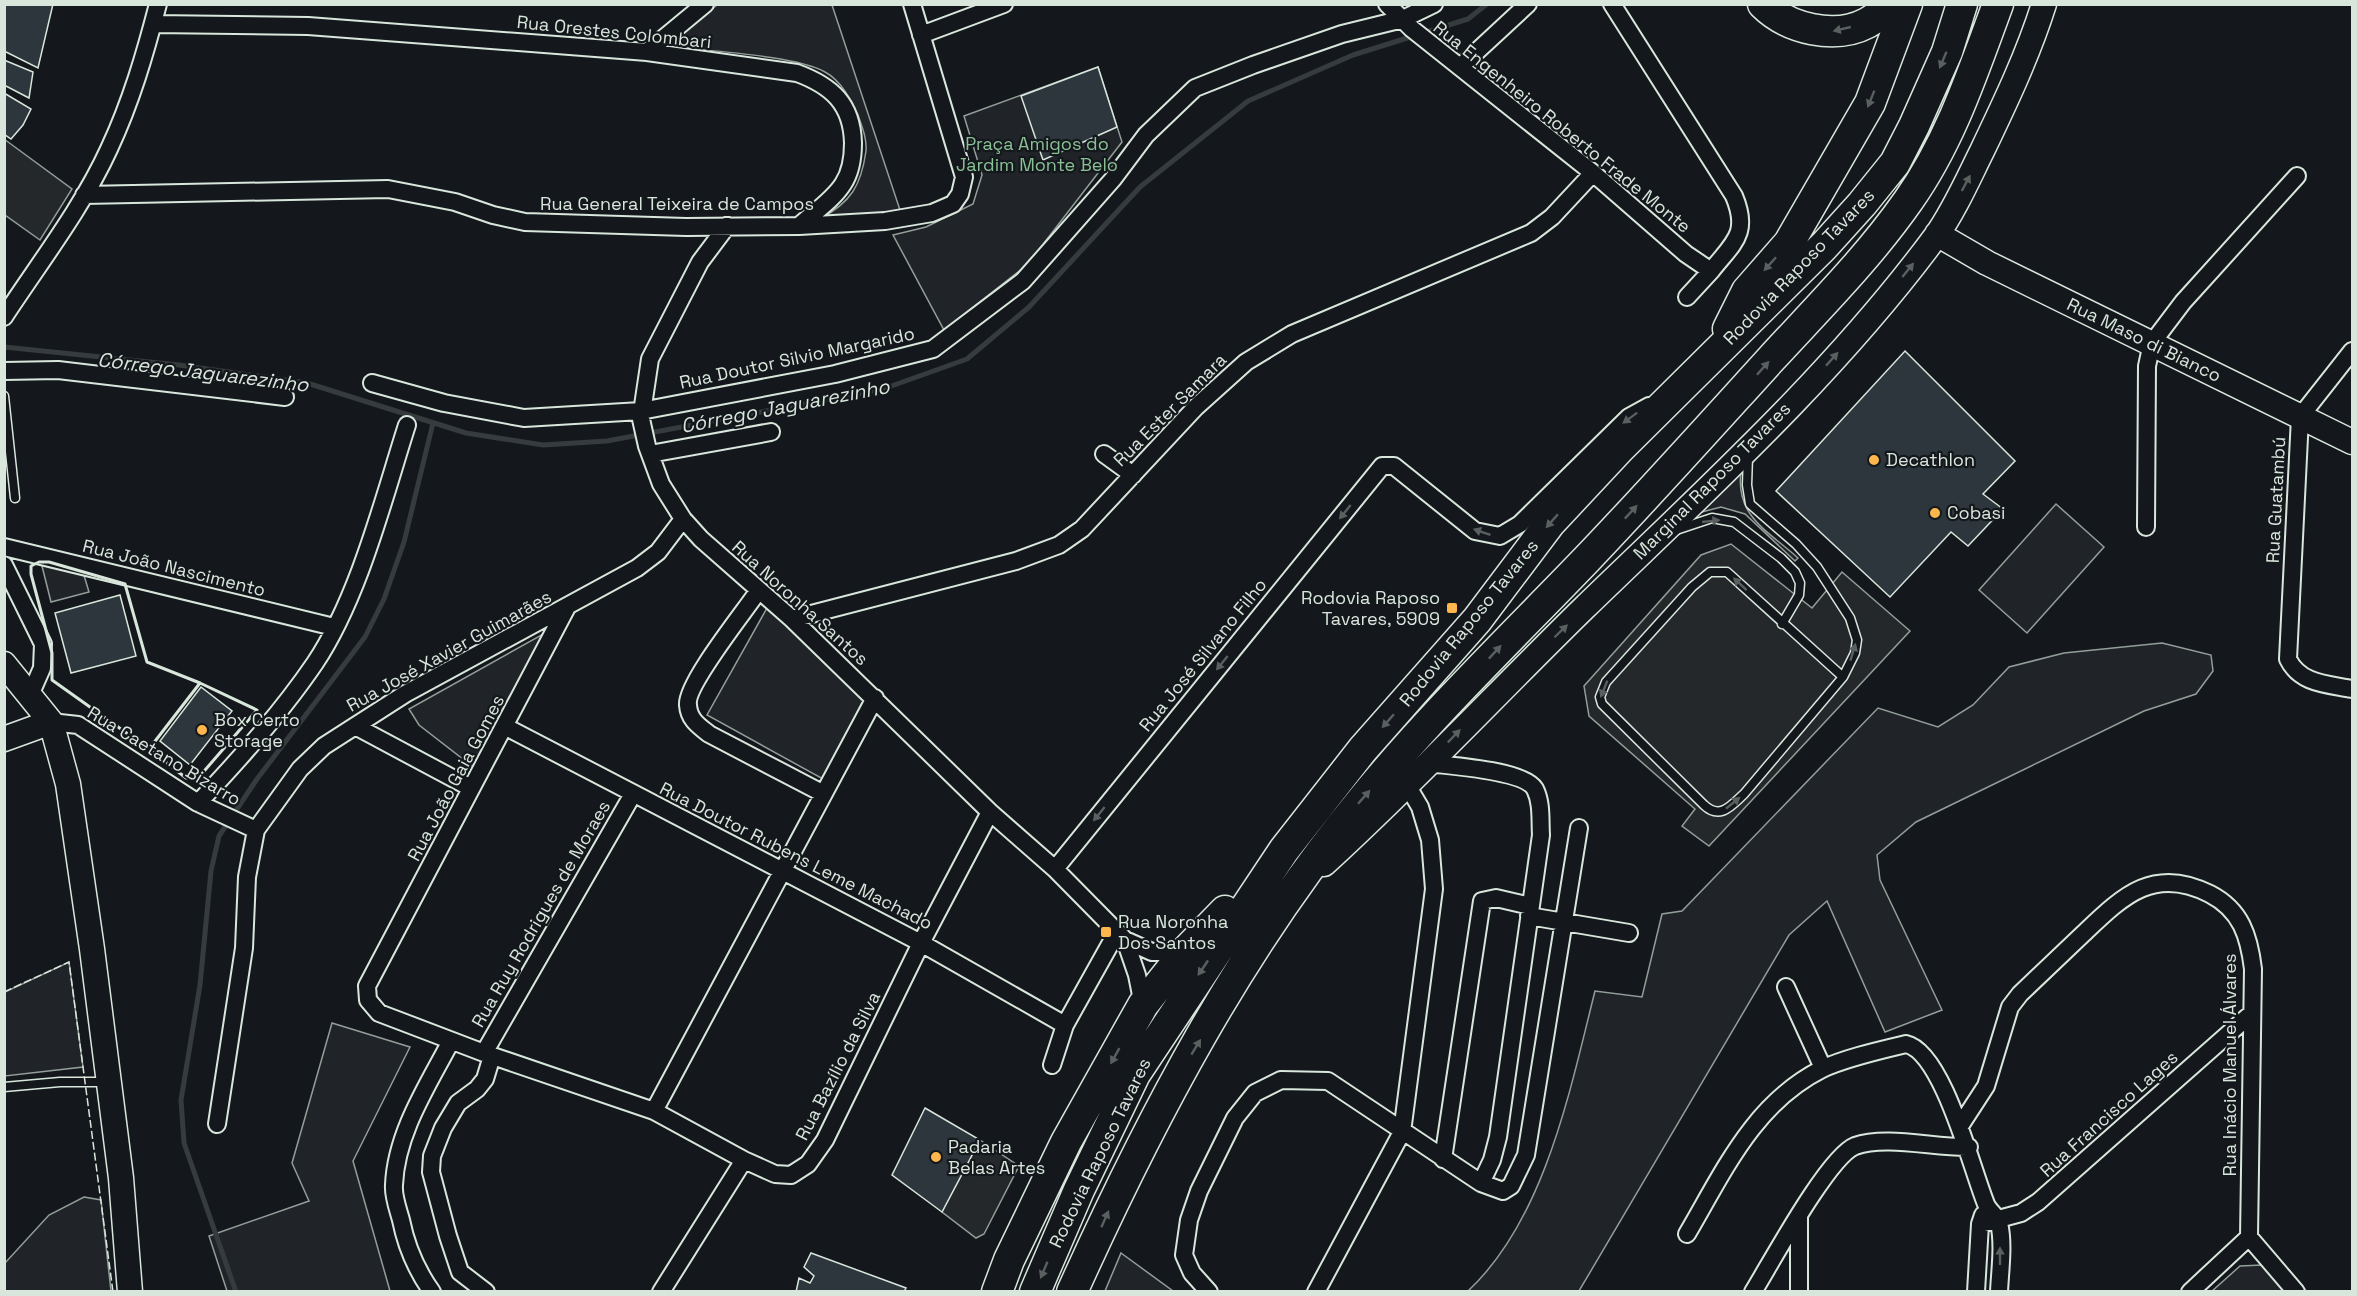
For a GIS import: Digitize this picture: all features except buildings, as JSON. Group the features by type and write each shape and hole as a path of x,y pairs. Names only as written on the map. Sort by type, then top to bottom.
{"highway":[{"path":"1763,4 1771,12 1793,23 1830,32 1865,24 1894,4"},
{"path":"1716,354 1747,291 1789,243 1870,104 1907,4"},
{"name":"Rodovia Raposo Tavares","path":"1035,1292 1079,1190 1135,1074 1284,850 1363,749 1476,620 1550,524 1680,388 1824,246 1895,163 1947,51 1962,4"},
{"name":"Rodovia Raposo Tavares","path":"1072,1292 1120,1185 1165,1100 1263,934 1368,792 1502,644 1594,551 1851,273 1909,200 1961,105 1998,4"},
{"path":"997,1292 1009,1260 1066,1142 1143,1005 1185,952 1284,850"}],"main road":[{"name":"Marginal Raposo Tavares","path":"1292,894 1407,785 1751,444 1879,306 1937,234 2004,105 2034,35 2044,4"},
{"name":"Rua Maso di Bianco","path":"1937,234 1987,263 2352,442"},
{"path":"4,664 30,693 51,722 68,784 121,1178 130,1292"},
{"path":"4,739 51,722"}],"street":[{"path":"4,317 84,195 109,149 138,77 158,4"},
{"path":"647,52 705,4"},
{"path":"912,4 921,35 1004,4"},
{"name":"Rua Engenheiro Roberto Frade Monte","path":"1387,4 1444,54 1593,173 1686,254 1710,271"},
{"name":"Rua Doutor Silvio Margarido","path":"372,383 444,403 524,418 641,415 835,374 933,349 1023,281 1113,179 1146,135 1195,88 1253,64 1342,34 1408,24 1434,4"},
{"path":"1460,67 1528,4"},
{"path":"1612,4 1734,196 1742,215 1740,231 1687,297"},
{"name":"Rua Orestes Colombari","path":"153,24 308,26 647,52 797,73 816,80 846,107 853,128 854,158 843,184 799,226"},
{"name":"Rua General Teixeira de Campos","path":"84,195 388,189 455,202 525,222 675,227 799,226 885,221 932,213 953,204 960,194 964,177 921,35"},
{"name":"Rua Ester Samara","path":"792,619 1016,561 1059,545 1082,530 1196,407 1246,362 1292,334 1531,233 1552,217 1593,173"},
{"path":"2145,528 2147,366 2152,343 2183,302 2297,176"},
{"name":"Rua Noronha Santos","path":"727,225 700,262 650,359 641,415 648,450 661,484 683,519 701,539 792,619 875,698 990,812 1054,869 1121,936 1152,952 1185,952"},
{"name":"Rua Guatambú","path":"2352,351 2300,417 2288,659 2292,669 2303,678 2352,689"},
{"path":"4,371 58,370 285,397"},
{"name":"Rua José Silvano Filho","path":"1054,869 1382,466 1394,466 1475,531 1488,535 1507,534 1629,417 1680,388"},
{"path":"198,803 251,747 316,662 364,560 407,425"},
{"path":"648,450 771,432"},
{"path":"1104,454 1133,475"},
{"name":"Rua José Xavier Guimarães","path":"217,1124 244,948 252,829 300,769 324,746 405,694 637,568 657,552 683,519"},
{"name":"Rua João Nascimento","path":"4,547 334,627"},
{"path":"4,565 43,644 42,668 30,693"},
{"path":"759,590 695,681 687,704 693,722 709,734 822,792"},
{"name":"Rua João Gaia Gomes","path":"377,967 471,788 506,727 567,607"},
{"path":"654,1111 782,872 822,792 875,698"},
{"name":"Rua Caetano Bizarro","path":"51,722 78,725 198,803 252,829"},
{"path":"355,726 471,788"},
{"name":"Rua Doutor Rubens Leme Machado","path":"506,727 921,943 1065,1025"},
{"path":"1428,763 1518,777 1534,786 1540,800 1541,835 1497,1137 1492,1160 1481,1183"},
{"path":"1316,1292 1402,1132 1434,889 1430,840 1420,807 1407,785"},
{"name":"Rua Ruy Rodrigues de Moraes","path":"486,1292 460,1272 431,1172 432,1156 443,1128 458,1103 477,1089 485,1079 488,1055 633,794"},
{"name":"Rua Bazílio da Silva","path":"377,967 367,986 368,1000 379,1013 488,1055 654,1111 744,1160 775,1174 791,1175 808,1164 825,1140 921,943 990,812"},
{"path":"1209,1292 1192,1273 1184,1255 1189,1220 1199,1191 1235,1118 1255,1093 1281,1080 1328,1081 1481,1183 1503,1191 1511,1186 1526,1155 1579,828"},
{"name":"Rua Inácio Manuel Álvares","path":"1960,1126 1986,1086 2010,1007 2020,994 2122,897 2148,886 2179,883 2199,889 2225,903 2234,913 2250,940 2253,969 2249,1237"},
{"path":"1443,1159 1482,901 1496,898 1565,922 1629,933"},
{"path":"1052,1065 1065,1025 1121,936"},
{"name":"Rua Noronha Santos","path":"1121,936 1137,975 1143,1005"},
{"path":"1786,987 1823,1068"},
{"name":"Rua Francisco Lages","path":"1980,1224 2021,1213 2038,1202 2252,1013"},
{"path":"432,1292 423,1278 404,1235 393,1187 397,1159 412,1117 451,1041"},
{"path":"1687,1233 1751,1126 1783,1094 1823,1068 1906,1044 1915,1046 1925,1056 1969,1147 1987,1206 1998,1221 2001,1253 1999,1292"},
{"path":"1753,1292 1830,1169 1854,1147 1882,1142 1969,1147"},
{"path":"661,1292 744,1160"},
{"path":"1976,1292 1980,1224 1987,1206"},
{"path":"1799,1216 1799,1292"},
{"path":"2190,1292 2249,1237 2295,1292"}],"lane":[{"path":"4,396 15,498"},
{"path":"1751,444 1747,485 1750,504 1796,543 1817,567 1850,618 1857,640 1855,653 1842,677 1744,794 1728,809 1718,813 1704,805 1602,704 1600,697 1606,682 1692,587 1710,572 1727,572 1842,677"},
{"path":"1656,537 1712,518 1734,522 1744,528 1795,572 1800,583 1799,595 1782,624"},
{"path":"4,1087 60,1082 109,1082"}],"green space":[{"path":"717,5 832,5 901,213 820,219 840,206 853,192 861,174 866,151 864,133 855,109 845,91 825,72 793,61 667,46"},
{"name":"Praça Amigos do Jardim Monte Belo","path":"1098,67 1122,142 1027,265 944,330 893,235 926,227 973,204 982,175 964,116"},
{"path":"1741,471 1740,487 1748,511 1765,530 1798,558 1795,561 1745,514 1721,507 1698,513"},
{"path":"2056,504 2104,547 2027,633 1979,590"},
{"path":"41,562 83,572 89,592 51,602"},
{"path":"767,608 865,697 823,779 707,715"},
{"path":"545,633 477,770 419,725 409,709"},
{"path":"2162,643 2211,655 2213,671 2196,694 2144,711 1916,822 1877,855 1880,880 1942,1010 1885,1032 1827,901 1789,935 1579,1291 1468,1291 1495,1261 1517,1228 1535,1191 1564,1110 1595,991 1642,997 1662,914 1682,911 1878,708 1938,727 1973,705 2009,667 2064,653"},
{"path":"69,962 83,1067 5,1076 5,992"},
{"path":"332,1023 410,1047 353,1161 390,1291 227,1291 209,1236 309,1201 292,1163"},
{"path":"84,1197 101,1200 111,1291 5,1291 5,1263 49,1215"},
{"path":"1121,1253 1173,1291 1105,1291"},
{"path":"2262,1265 2286,1292 2211,1292 2240,1266"}],"shaded area":[{"path":"4,139 72,189 40,240 5,215"},
{"path":"1731,544 1812,608 1842,572 1910,631 1709,846 1682,826 1695,809 1589,716 1584,686 1701,555"},
{"path":"980,1140 1019,1166 984,1234 976,1238 942,1212"}],"waterway":[{"name":"Córrego Jaguarezinho","path":"4,347 179,365 307,383 466,433 543,445 607,441 883,389 967,359 1029,307 1140,187 1248,101 1353,55 1468,19 1487,4"},
{"path":"236,1292 184,1143 181,1100 200,985 211,871 219,836 257,779 365,637 384,599 404,542 433,423"}],"fence":[{"path":"4,992 69,962 113,1292"}],"wall":[{"path":"39,562 49,562 125,584 147,662 200,683 149,749 52,680 52,653 31,574 31,566 39,562"},
{"path":"200,683 257,710 199,777 186,778 149,749 200,683"}],"place":[{"name":"Decathlon","path":"1874,460"},
{"name":"Cobasi","path":"1935,513"},
{"name":"Rodovia Raposo Tavares, 5909","path":"1452,608"},
{"name":"Box Certo Storage","path":"202,730"},
{"name":"Rua Noronha Dos Santos","path":"1106,932"},
{"name":"Padaria Belas Artes","path":"936,1157"}]}
